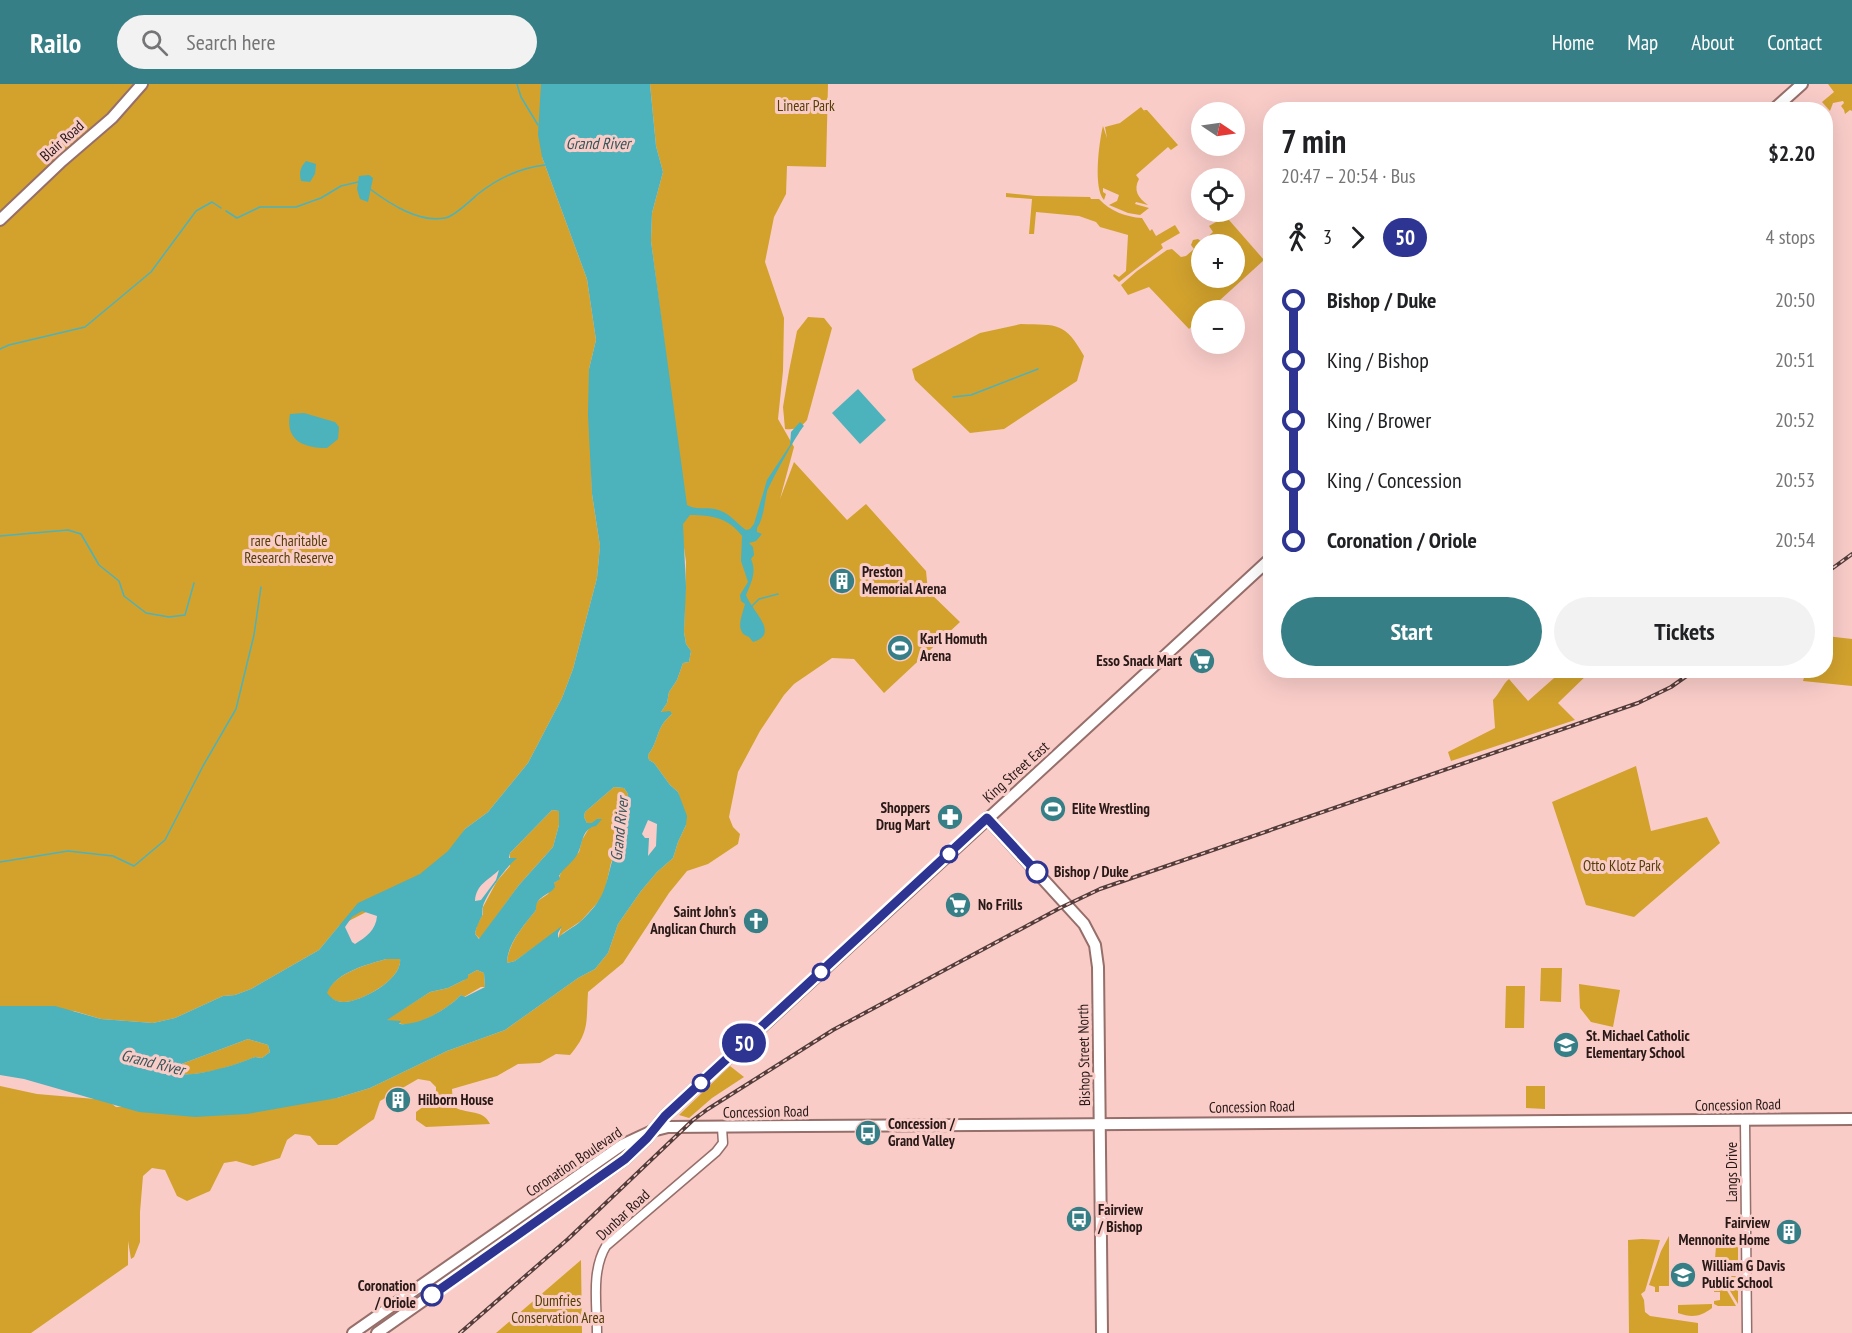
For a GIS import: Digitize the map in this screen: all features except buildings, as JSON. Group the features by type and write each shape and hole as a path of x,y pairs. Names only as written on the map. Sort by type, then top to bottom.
{"main road":[{"name":"Blair Road","path":"0,220 62,161 112,118 142,84"},
{"path":"1782,102 1802,84"},
{"name":"King Street East","path":"652,1131 665,1116 1263,565"},
{"name":"Bishop Street North","path":"987,818 1068,904 1084,924 1095,945 1098,967 1102,1333"},
{"name":"Concession Road","path":"652,1131 668,1127 1852,1119"},
{"name":"Coronation Boulevard","path":"352,1333 622,1145 652,1131"},
{"name":"Coronation Boulevard","path":"377,1333 625,1159 652,1131"},
{"path":"570,1183 577,1192"}],"street":[{"name":"Langs Drive","path":"1745,1120 1747,1333"},
{"name":"Dunbar Road","path":"597,1333 597,1272 601,1254 606,1246 716,1152 723,1143 722,1128"}],"green space":[{"name":"rare Charitable Research Reserve","path":"0,84 552,84 542,157 587,279 596,340 589,369 592,494 600,546 597,578 573,669 562,698 528,763 488,812 465,829 434,877 339,926 319,950 251,989 235,995 223,996 175,1018 153,1023 101,1019 74,1011 0,1006"},
{"name":"Linear Park","path":"650,84 828,84 826,167 787,166 786,194 774,217 765,262 784,318 783,371 778,419 794,447 780,499 794,462 847,520 866,504 926,571 928,591 960,622 884,693 854,659 832,658 794,684 760,731 738,772 729,817 733,827 740,834 738,844 708,864 687,871 669,893 623,963 588,992 584,1033 570,1055 556,1054 540,1063 518,1064 497,1076 452,1089 453,1106 483,1116 490,1124 426,1127 416,1120 416,1112 436,1097 436,1087 430,1081 418,1079 380,1101 374,1119 337,1145 318,1145 310,1136 295,1134 287,1140 280,1158 253,1166 236,1161 224,1163 210,1191 187,1201 177,1196 165,1170 152,1168 143,1176 140,1242 131,1259 128,1241 128,1265 31,1333 0,1333 0,1086 37,1094 107,1100 116,1107 337,1098 370,1088 447,1051 505,1030 578,978 595,969 608,953 618,924 641,891 673,858 686,825 678,792 649,760 648,755 660,729 672,714 661,712 683,663 689,662 691,651 686,644 684,632 686,562 682,533 685,502 651,241 652,213 663,172 656,146"},
{"path":"1828,84 1852,84 1852,111 1845,114 1841,106 1843,101 1822,102 1834,92"},
{"path":"1141,107 1145,112 1144,110 1147,110 1178,145 1171,150 1168,147 1136,175 1139,179 1136,187 1138,194 1148,205 1136,202 1135,204 1149,208 1140,215 1109,205 1117,201 1119,195 1103,188 1106,194 1104,200 1099,186 1098,164 1103,126 1107,138 1105,127 1120,123"},
{"path":"1006,193 1099,199 1119,213 1142,218 1156,236 1175,225 1180,233 1161,244 1163,248 1119,282 1113,276 1114,274 1119,277 1126,271 1128,235 1100,227 1096,222 1079,216 1036,212 1034,234 1029,234 1032,199 1006,197"},
{"path":"1216,222 1231,222 1241,234 1211,234 1213,232 1209,226"},
{"path":"1245,238 1263,259 1245,277"},
{"path":"1172,249 1181,257 1191,252 1191,288 1233,288 1220,300 1191,300 1191,327 1189,329 1149,287 1128,295 1121,285 1167,250"},
{"path":"808,317 824,318 832,328 807,420 798,428 785,429 783,407 797,331"},
{"path":"1021,324 1052,326 1065,331 1071,337 1084,356 1077,381 1004,429 970,433 915,380 912,369 980,333"},
{"path":"1833,637 1852,639 1852,686 1803,681 1804,678 1833,678"},
{"path":"1554,678 1584,678 1558,703 1575,720 1451,761 1448,752 1495,728 1493,700 1509,679 1528,701"},
{"name":"Otto Klotz Park","path":"1636,766 1651,831 1707,817 1720,843 1634,917 1586,905 1552,802"},
{"path":"614,787 624,788 628,794 621,818 618,820 621,835 600,900 581,921 558,939 561,928 515,961 507,963 513,941 536,910 535,905 548,894 562,870 579,852 582,840 592,823 587,823 584,817 585,812"},
{"path":"552,810 559,811 559,825 553,847 519,885 480,939 475,934 483,914 483,907 497,881 510,866 510,853"},
{"path":"386,959 400,959 399,967 388,982 369,994 360,999 343,1002 331,998 326,993 337,980 345,975"},
{"path":"1541,968 1562,968 1561,1002 1540,1001"},
{"path":"477,970 484,973 485,987 464,997 461,995 442,1010 416,1023 402,1024 386,1020 430,992 448,988"},
{"path":"1579,984 1620,990 1613,1027 1591,1022 1580,1008"},
{"path":"1506,986 1525,986 1524,1028 1505,1028"},
{"path":"248,1039 268,1045 270,1052 262,1058 255,1057 211,1071 188,1074 168,1072 184,1063"},
{"path":"730,1066 744,1077 712,1098 689,1118 679,1115"},
{"path":"1526,1086 1545,1086 1545,1109 1526,1108"},
{"path":"1669,1236 1669,1286 1659,1286 1659,1292 1655,1292 1655,1287 1649,1285"},
{"path":"1628,1240 1660,1240 1645,1291 1641,1294 1645,1312 1650,1316 1698,1323 1698,1333 1629,1333"},
{"path":"1724,1243 1738,1244 1738,1273 1714,1272 1716,1246"},
{"name":"Dumfries Conservation Area","path":"581,1260 582,1333 496,1333"},
{"path":"1717,1276 1736,1306 1714,1304 1714,1301 1720,1300 1720,1292 1714,1292 1714,1277"},
{"path":"1721,1276 1738,1276 1738,1304"},
{"path":"1712,1304 1712,1308 1700,1315 1688,1316 1678,1313 1678,1305"}],"water":[{"name":"Grand River","path":"541,84 650,84 656,146 663,172 652,213 651,241 687,505 720,510 746,530 750,529 754,524 767,480 790,445 791,432 800,422 804,426 767,492 757,528 757,532 762,534 756,541 749,543 753,547 754,555 751,559 753,573 746,595 762,621 764,633 761,638 753,642 744,635 740,628 745,604 741,601 740,595 748,582 741,561 742,536 726,521 713,517 690,515 683,524 686,587 684,632 686,644 691,651 689,662 683,663 661,712 670,711 672,714 660,729 648,755 649,760 678,792 687,816 686,825 673,858 641,891 618,924 608,953 595,969 578,978 505,1030 447,1051 370,1088 337,1098 247,1114 195,1117 139,1112 24,1079 0,1075 0,1006 55,1006 101,1019 153,1023 175,1018 223,996 235,995 251,989 319,950 358,903 420,874 448,851 465,829 488,812 528,763 562,698 573,669 597,578 600,546 592,494 588,414 589,369 596,340 587,279 542,157 538,134","holes":["614,787 624,788 628,794 618,820 619,839 602,895 581,921 558,938 562,926 515,961 507,963 513,942 536,910 536,905 555,887 554,883 560,879 561,873 574,860 585,833 602,819 587,823 584,817 585,812","552,810 559,811 559,825 553,847 519,885 479,939 475,934 485,901 498,880 517,858 509,858 510,853","648,820 657,824 656,846 648,856 649,838 645,838 642,834","499,870 496,880 481,900 475,901 480,886","362,911 377,916 367,936 355,944 345,927 352,917","386,959 400,959 399,967 388,982 360,999 343,1002 327,993 331,986 344,975","477,970 484,973 485,987 465,997 461,995 449,1006 424,1019 407,1024 387,1020 430,992 448,988 468,978 468,975","248,1039 268,1045 270,1052 262,1058 255,1057 199,1073 168,1072 172,1068"]},
{"path":"306,161 316,164 315,174 310,182 301,181 300,178 300,170"},
{"path":"369,175 373,178 368,202 360,199 357,189 359,176"},
{"path":"858,389 886,420 860,444 832,413"},
{"path":"304,413 335,422 339,427 338,439 327,448 311,446 298,441 290,431 290,414"}],"waterway":[{"path":"517,84 521,97 538,125"},
{"path":"370,189 386,201 415,215 425,218 445,218 458,212 486,188 501,179 518,171 545,165"},
{"path":"226,211 237,218 260,207 296,207 321,198 341,186 358,182"},
{"path":"0,349 85,327 151,272 196,211 212,202 221,208"},
{"path":"953,397 971,395 1038,369"},
{"path":"0,536 68,530 81,534 99,565 119,581 124,596 146,613 169,617 185,615 194,583"},
{"path":"0,862 68,851 113,856 134,866 165,840 203,766 236,709 254,635 261,587"},
{"path":"752,606 759,599 778,594"}],"railway":[{"path":"1833,568 1852,554"},
{"path":"460,1333 568,1239 693,1120 708,1109 833,1030 1060,908 1100,889 1638,703 1684,678"}],"bus line":[{"name":"50","path":"432,1295 625,1159 647,1138 665,1116 987,818 1037,872"}],"place":[{"name":"Preston Memorial Arena","path":"842,581"},
{"name":"Karl Homuth Arena","path":"900,648"},
{"name":"Esso Snack Mart","path":"1202,661"},
{"name":"Elite Wrestling","path":"1053,809"},
{"name":"Shoppers Drug Mart","path":"950,817"},
{"name":"Bishop / Duke","path":"1037,872"},
{"name":"No Frills","path":"958,905"},
{"name":"Saint John's Anglican Church","path":"756,921"},
{"name":"St. Michael Catholic Elementary School","path":"1566,1045"},
{"name":"Hilborn House","path":"398,1100"},
{"name":"Concession / Grand Valley","path":"868,1133"},
{"name":"Fairview / Bishop","path":"1079,1219"},
{"name":"Fairview Mennonite Home","path":"1789,1232"},
{"name":"William G Davis Public School","path":"1683,1275"},
{"name":"Coronation / Oriole","path":"432,1295"}]}
